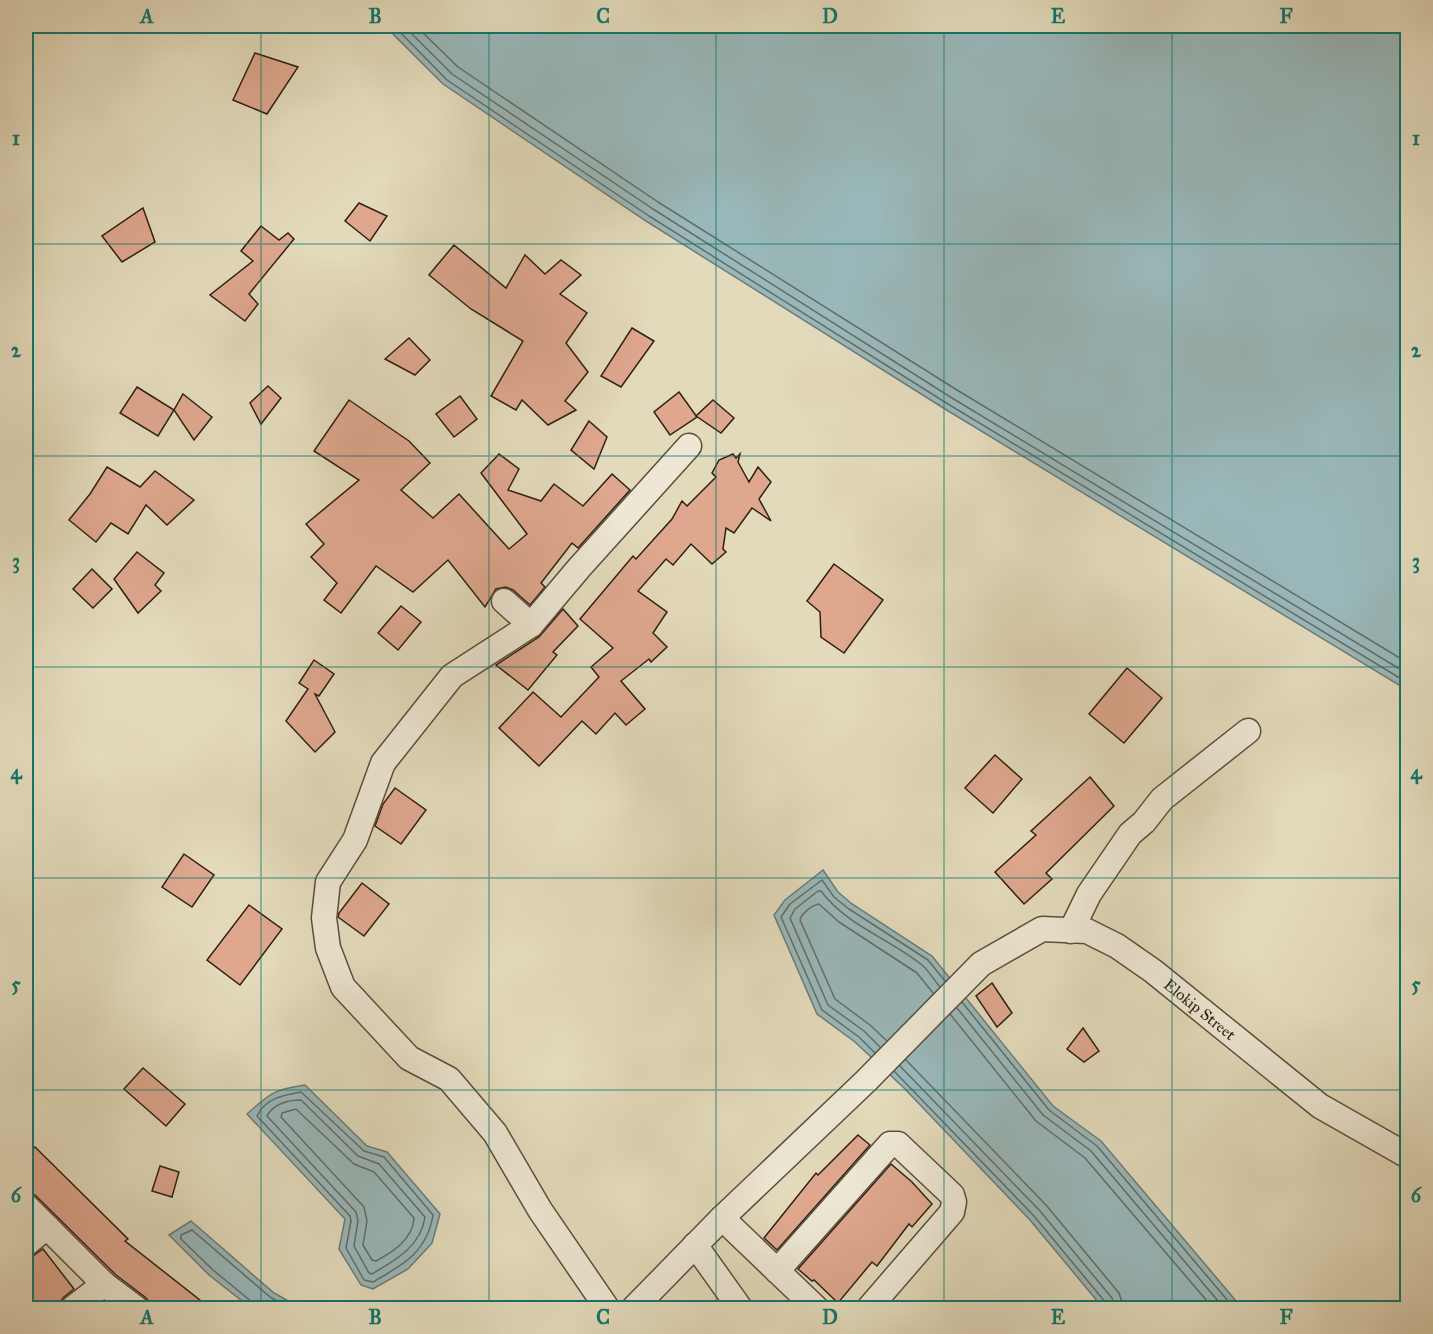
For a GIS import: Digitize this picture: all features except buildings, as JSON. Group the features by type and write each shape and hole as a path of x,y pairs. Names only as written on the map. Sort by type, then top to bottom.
{"street":[{"path":"607,1308 540,1210 495,1133 449,1079 409,1058 343,987 328,948 324,918 328,882 355,840 383,763 452,676 531,625 579,568 689,447"},
{"path":"504,601 531,625"},
{"path":"1071,930 1089,894 1130,834 1144,822 1162,800 1248,731"},
{"name":"Elokip Street","path":"634,1308 722,1218 866,1081 981,964 1042,929 1087,931 1117,946 1153,971 1320,1106 1407,1156"},
{"path":"777,1271 890,1144 898,1144 952,1195 954,1202 952,1212 869,1308"},
{"path":"26,1206 104,1284 136,1308"},
{"path":"722,1218 816,1308"},
{"path":"26,1244 46,1227"},
{"path":"695,1245 740,1308"},
{"path":"73,1308 104,1284"}],"water":[{"path":"388,26 1407,26 1407,690 945,409 646,221 443,84 389,30"},
{"path":"823,870 838,892 852,904 932,956 1053,1106 1101,1141 1242,1308 1103,1308 1030,1220 904,1088 855,1042 817,1014 774,915 785,900"},
{"path":"305,1085 367,1146 387,1152 440,1214 432,1243 408,1269 373,1289 361,1285 339,1249 345,1219 247,1114 273,1093"},
{"path":"191,1221 274,1293 301,1308 251,1308 209,1275 169,1235"}]}
